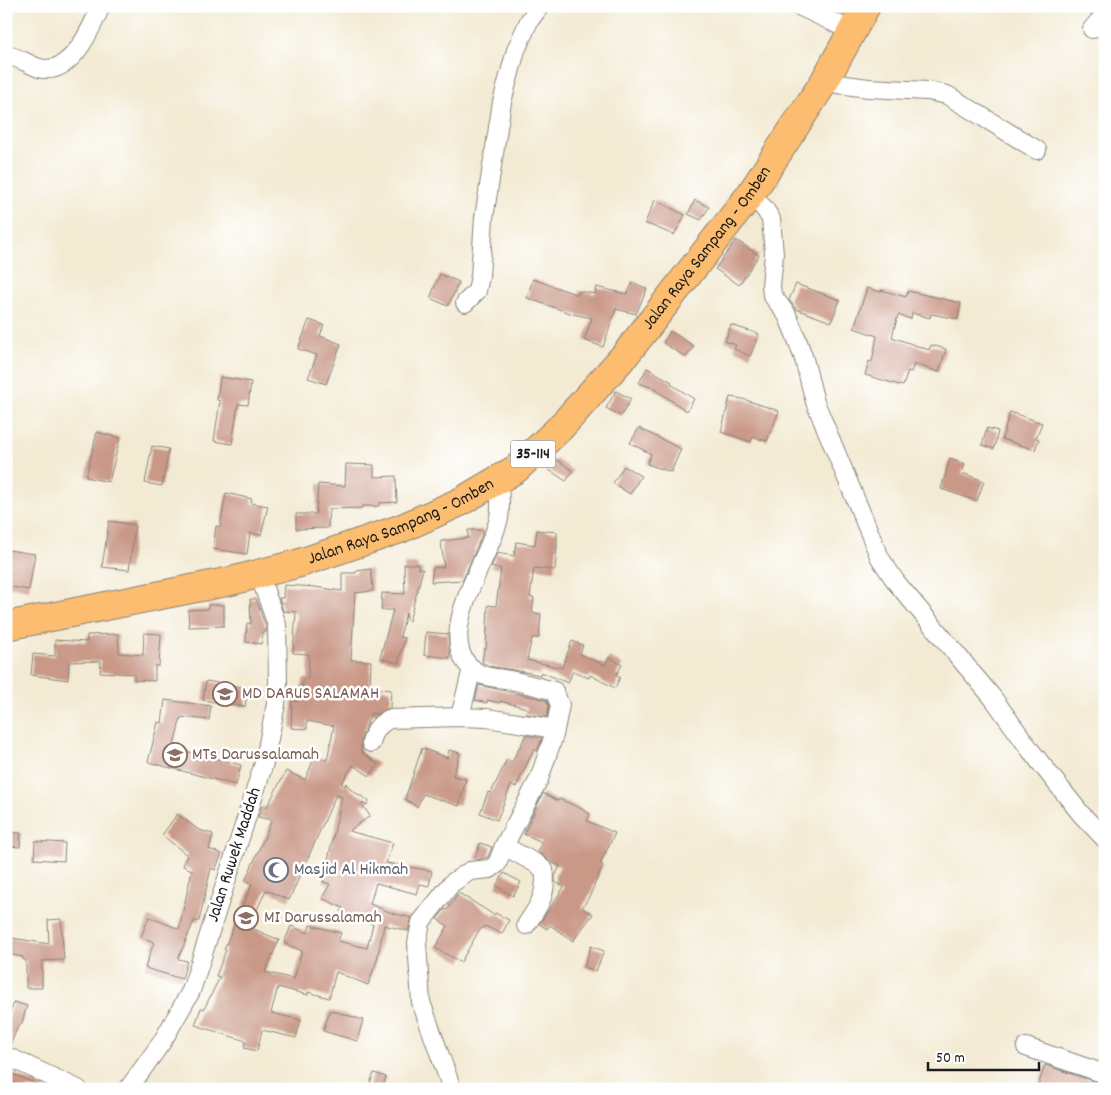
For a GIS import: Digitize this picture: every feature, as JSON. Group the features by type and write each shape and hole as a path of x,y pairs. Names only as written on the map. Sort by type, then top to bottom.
{"main road":[{"name":"Jalan Raya Sampang - Omben","path":"6,626 163,596 300,563 400,529 460,502 516,469 544,444 626,354 750,195 824,82 866,6"}],"street":[{"path":"6,54 40,68 58,68 69,60 84,39 101,6"},
{"path":"465,303 477,291 480,276 484,218 502,102 516,50 529,21 540,6"},
{"path":"799,6 852,31"},
{"path":"1092,30 1105,14"},
{"path":"824,82 868,88 928,91 947,94 1037,150"},
{"path":"750,195 764,208 770,219 774,254 772,295 787,315 795,334 804,359 815,402 880,558 896,582 993,698 1031,751 1081,814 1105,839"},
{"path":"452,1089 421,1002 417,943 421,922 452,883 470,871 490,869 497,864 504,846 539,779 555,729 560,705 554,690 481,674 465,663 459,647 459,627 463,607 498,520 500,504 498,480"},
{"name":"Jalan Ruwek Maddah","path":"128,1089 162,1042 191,991 264,763 276,697 277,624 259,574"},
{"path":"460,717 472,668"},
{"path":"371,743 374,731 389,719 487,718 555,729"},
{"path":"504,846 537,864 544,870 546,889 538,908 526,925"},
{"path":"1026,1047 1105,1074"},
{"path":"11,1058 78,1089"}],"building":[{"path":"655,200 685,215 674,235 645,223"},
{"path":"695,200 709,207 701,220 688,214"},
{"path":"736,240 759,255 739,285 715,269"},
{"path":"440,274 459,282 448,306 430,298"},
{"path":"533,279 578,295 579,291 595,294 596,287 627,294 633,282 647,289 636,314 616,309 603,347 584,340 592,318 573,314 527,298"},
{"path":"796,284 840,300 831,322 796,309 789,300"},
{"path":"867,288 906,297 908,291 961,303 958,319 931,314 930,318 912,313 911,319 898,315 892,337 929,350 931,345 946,349 939,372 914,364 911,372 908,371 903,386 865,375 869,361 872,362 877,336 854,328"},
{"path":"309,320 324,325 320,336 341,344 326,384 308,378 317,355 298,349"},
{"path":"731,325 759,334 750,356 734,349 736,345 725,341"},
{"path":"670,331 694,346 686,357 663,343"},
{"path":"647,368 672,382 671,384 694,399 687,411 651,387 639,383"},
{"path":"220,377 251,382 248,405 238,404 232,444 214,441 220,401 217,400"},
{"path":"616,391 631,399 621,416 606,408"},
{"path":"730,397 743,399 779,411 767,441 753,437 751,442 721,432"},
{"path":"1010,412 1042,423 1036,438 1039,439 1035,450 1002,439"},
{"path":"639,428 681,449 671,472 647,464 651,454 630,443"},
{"path":"987,428 998,431 994,449 982,445"},
{"path":"97,432 120,438 109,482 86,477"},
{"path":"152,446 169,449 162,486 145,483"},
{"path":"556,459 573,471 566,481 549,470"},
{"path":"950,459 965,464 962,473 984,481 977,501 941,489"},
{"path":"346,464 374,465 374,477 396,476 397,502 379,503 379,506 362,506 362,508 329,509 328,528 296,529 296,514 316,514 318,484 345,486"},
{"path":"624,466 641,476 630,494 613,483"},
{"path":"226,493 252,499 251,503 268,506 261,535 250,533 247,554 213,549 216,526 220,527"},
{"path":"109,521 135,525 129,570 102,567"},
{"path":"468,530 483,530 483,532 463,580 431,582 433,568 444,567 441,541 468,538"},
{"path":"537,530 557,532 557,547 555,570 534,568 530,597 534,598 532,613 541,614 539,638 532,638 527,660 562,668 572,641 583,645 580,654 605,665 609,657 622,665 616,675 620,677 615,688 590,675 589,678 573,671 568,683 541,672 540,675 489,666 482,662 484,649 486,649 488,605 496,606 501,569 491,567 497,553 514,556 516,542 535,545"},
{"path":"8,550 35,554 29,590 6,586"},
{"path":"404,564 418,564 418,569 423,569 409,621 407,620 406,613 400,637 405,638 398,663 380,658 393,610 381,610 382,593 405,594"},
{"path":"371,569 373,591 355,593 351,660 371,661 370,688 391,690 390,708 377,714 371,713 361,740 361,752 378,764 370,776 353,765 341,784 345,786 346,783 351,790 369,801 367,805 361,803 370,816 349,831 393,843 386,863 432,871 429,886 420,884 417,894 376,883 370,904 392,913 412,918 408,931 384,925 377,960 368,985 336,972 329,998 278,987 271,1013 301,1020 296,1038 262,1030 257,1051 244,1048 246,1041 195,1025 201,1008 204,1009 220,977 216,976 226,950 224,949 252,884 245,881 272,820 258,817 262,806 267,807 286,771 305,780 315,756 327,760 334,726 307,721 307,729 291,728 292,701 297,702 304,678 308,679 309,654 293,653 296,612 283,611 279,598 283,598 284,585 342,591 342,573 356,573 356,571","holes":["336,795 342,797 323,882 330,884 322,898 343,908 341,912 373,924 367,948 338,941 341,933 310,925 308,933 291,926 284,943 302,951 294,979 265,972 279,940 249,927 266,890 289,900"]},
{"path":"250,599 256,599 266,627 261,644 246,642 247,623 251,624"},
{"path":"208,605 224,605 224,626 189,627 188,610 208,609"},
{"path":"426,632 448,634 450,658 424,655"},
{"path":"144,633 161,634 159,666 155,666 155,681 134,680 134,674 100,672 101,661 69,662 68,680 31,675 33,654 55,656 55,640 87,642 87,635 118,634 119,653 143,655"},
{"name":"MD DARUS SALAMAH","path":"206,681 248,688 245,707 203,700"},
{"path":"479,685 546,700 549,706 547,717 526,714 527,708 500,701 500,703 487,700 487,703 475,700"},
{"name":"MTs Darussalamah","path":"165,700 211,706 209,720 181,717 173,748 241,765 236,785 148,762 158,722 162,723"},
{"path":"526,735 542,738 537,751 534,749 516,787 511,785 497,820 480,813 488,792 491,793 507,759 512,762"},
{"path":"422,748 447,758 449,750 460,753 453,776 466,779 459,806 423,794 417,807 405,799"},
{"path":"543,793 558,801 559,799 578,807 590,814 587,821 615,833 600,864 603,865 590,895 582,908 593,914 573,941 550,925 547,929 539,924 564,887 555,882 555,876 560,866 538,852 542,842 524,834"},
{"path":"177,814 199,830 213,834 209,849 222,854 215,870 211,868 199,921 194,921 178,959 187,961 182,979 145,968 154,942 141,937 149,917 179,929 192,870 183,866 187,855 162,835"},
{"path":"6,832 21,833 20,847 6,846"},
{"path":"35,841 65,843 64,861 34,859"},
{"path":"480,843 492,847 488,857 477,860 475,859"},
{"path":"504,873 521,882 513,896 496,886"},
{"path":"459,893 494,915 495,913 509,920 502,934 485,926 478,932 461,962 435,948 448,926 437,919 445,909 447,910"},
{"path":"61,919 64,960 42,961 42,988 26,988 26,960 22,959 23,957 6,954 6,937 49,944 48,920"},
{"path":"591,946 604,951 596,971 584,967"},
{"path":"14,1002 27,1006 21,1025 19,1024 9,1048 6,1049 6,1025"},
{"path":"330,1010 363,1020 357,1041 323,1031"},
{"path":"1045,1065 1099,1083 1098,1089 1037,1089"},
{"path":"6,1071 48,1089 6,1089"},
{"path":"374,1073 386,1077 382,1089 368,1089"}],"place":[{"name":"MD DARUS SALAMAH","path":"225,694"},
{"name":"MTs Darussalamah","path":"175,755"},
{"name":"Masjid Al Hikmah","path":"276,870"},
{"name":"MI Darussalamah","path":"246,918"}]}
